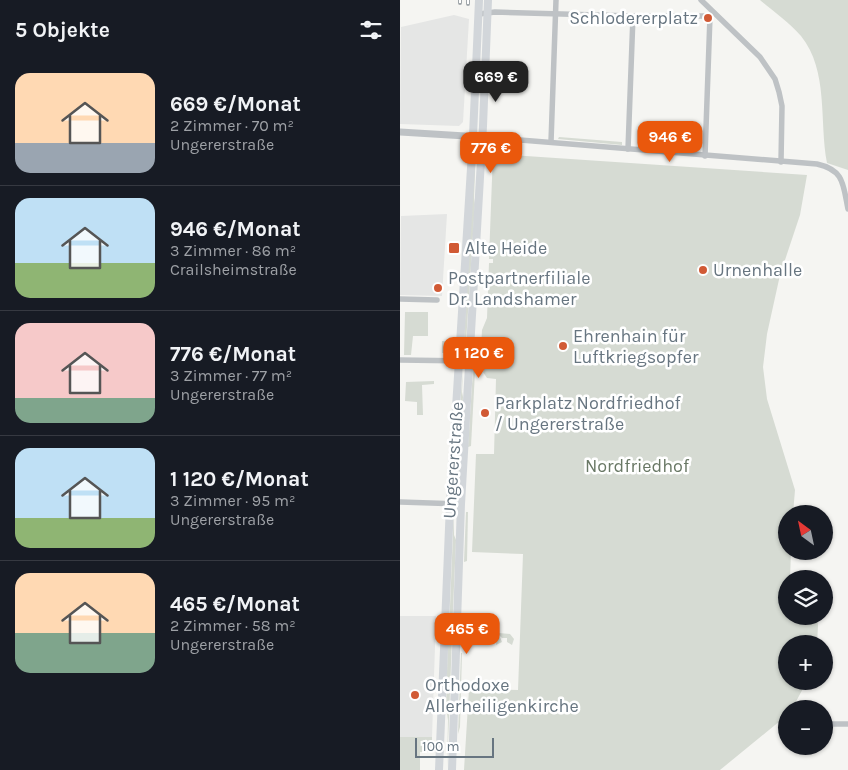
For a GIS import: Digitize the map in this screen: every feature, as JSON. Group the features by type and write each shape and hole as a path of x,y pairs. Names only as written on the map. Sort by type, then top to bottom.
{"main road":[{"name":"Ungererstraße","path":"440,770 450,504 474,136 479,0"},
{"name":"Ungererstraße","path":"452,770 461,504 488,0"}],"street":[{"path":"551,142 556,0"},
{"path":"701,0 712,14 760,57 775,79 780,92 782,106 781,162"},
{"path":"479,14 488,12 632,16 712,14"},
{"path":"705,156 709,34 712,14"},
{"path":"628,149 632,16"},
{"path":"400,132 474,136 817,164 829,167 837,172 848,209"},
{"path":"400,299 437,300"},
{"path":"400,360 469,361"},
{"path":"400,502 461,504"},
{"path":"833,724 848,724"}],"shaded area":[{"path":"454,15 469,19 463,122 459,126 400,124 401,27"},
{"path":"447,214 442,296 400,295 401,216"},
{"path":"400,616 436,616 432,737 400,737"}],"green space":[{"path":"760,0 848,0 848,170 827,163 822,97 816,65 810,50 797,31"},
{"path":"559,137 622,142 622,145 558,139"},
{"name":"Nordfriedhof","path":"495,148 511,149 511,155 807,175 800,215 780,275 767,334 763,367 767,399 795,490 794,505 778,505 778,560 791,560 790,570 778,570 778,625 818,625 818,635 778,635 778,690 802,690 797,700 778,700 778,723 720,770 464,770 469,689 518,690 523,554 472,552 476,454 494,454 496,379 487,378 480,366 482,330 487,318 489,263 493,263 493,259 489,259 493,152"},
{"path":"475,149 475,204 465,358 463,356"},
{"path":"405,312 428,312 428,336 413,336 411,355 404,355"},
{"path":"442,341 451,341 451,353 442,353"},
{"path":"463,367 463,397 458,495 454,494"},
{"path":"473,370 475,372 471,446 468,447"},
{"path":"434,381 434,384 422,385 423,415 417,415 417,402 405,401 406,382"},
{"path":"454,509 454,535 456,540 452,632 449,631"},
{"path":"466,512 468,512 467,561 464,562"},
{"path":"499,633 510,634 514,639 512,645 507,642 507,638 502,638"},
{"path":"497,635 499,635 502,642 496,645"},
{"path":"448,637 452,638 447,770 448,720 446,707"},
{"path":"461,653 460,727 458,734"},
{"path":"400,737 432,737 432,752 420,752 420,770 400,770"}],"place":[{"name":"Schlodererplatz","path":"708,18"},
{"name":"Alte Heide","path":"454,248"},
{"name":"Urnenhalle","path":"703,270"},
{"name":"Postpartnerfiliale Dr. Landshamer","path":"438,288"},
{"name":"Ehrenhain für Luftkriegsopfer","path":"563,346"},
{"name":"Parkplatz Nordfriedhof / Ungererstraße","path":"485,413"},
{"name":"Orthodoxe Allerheiligenkirche","path":"415,695"}]}
